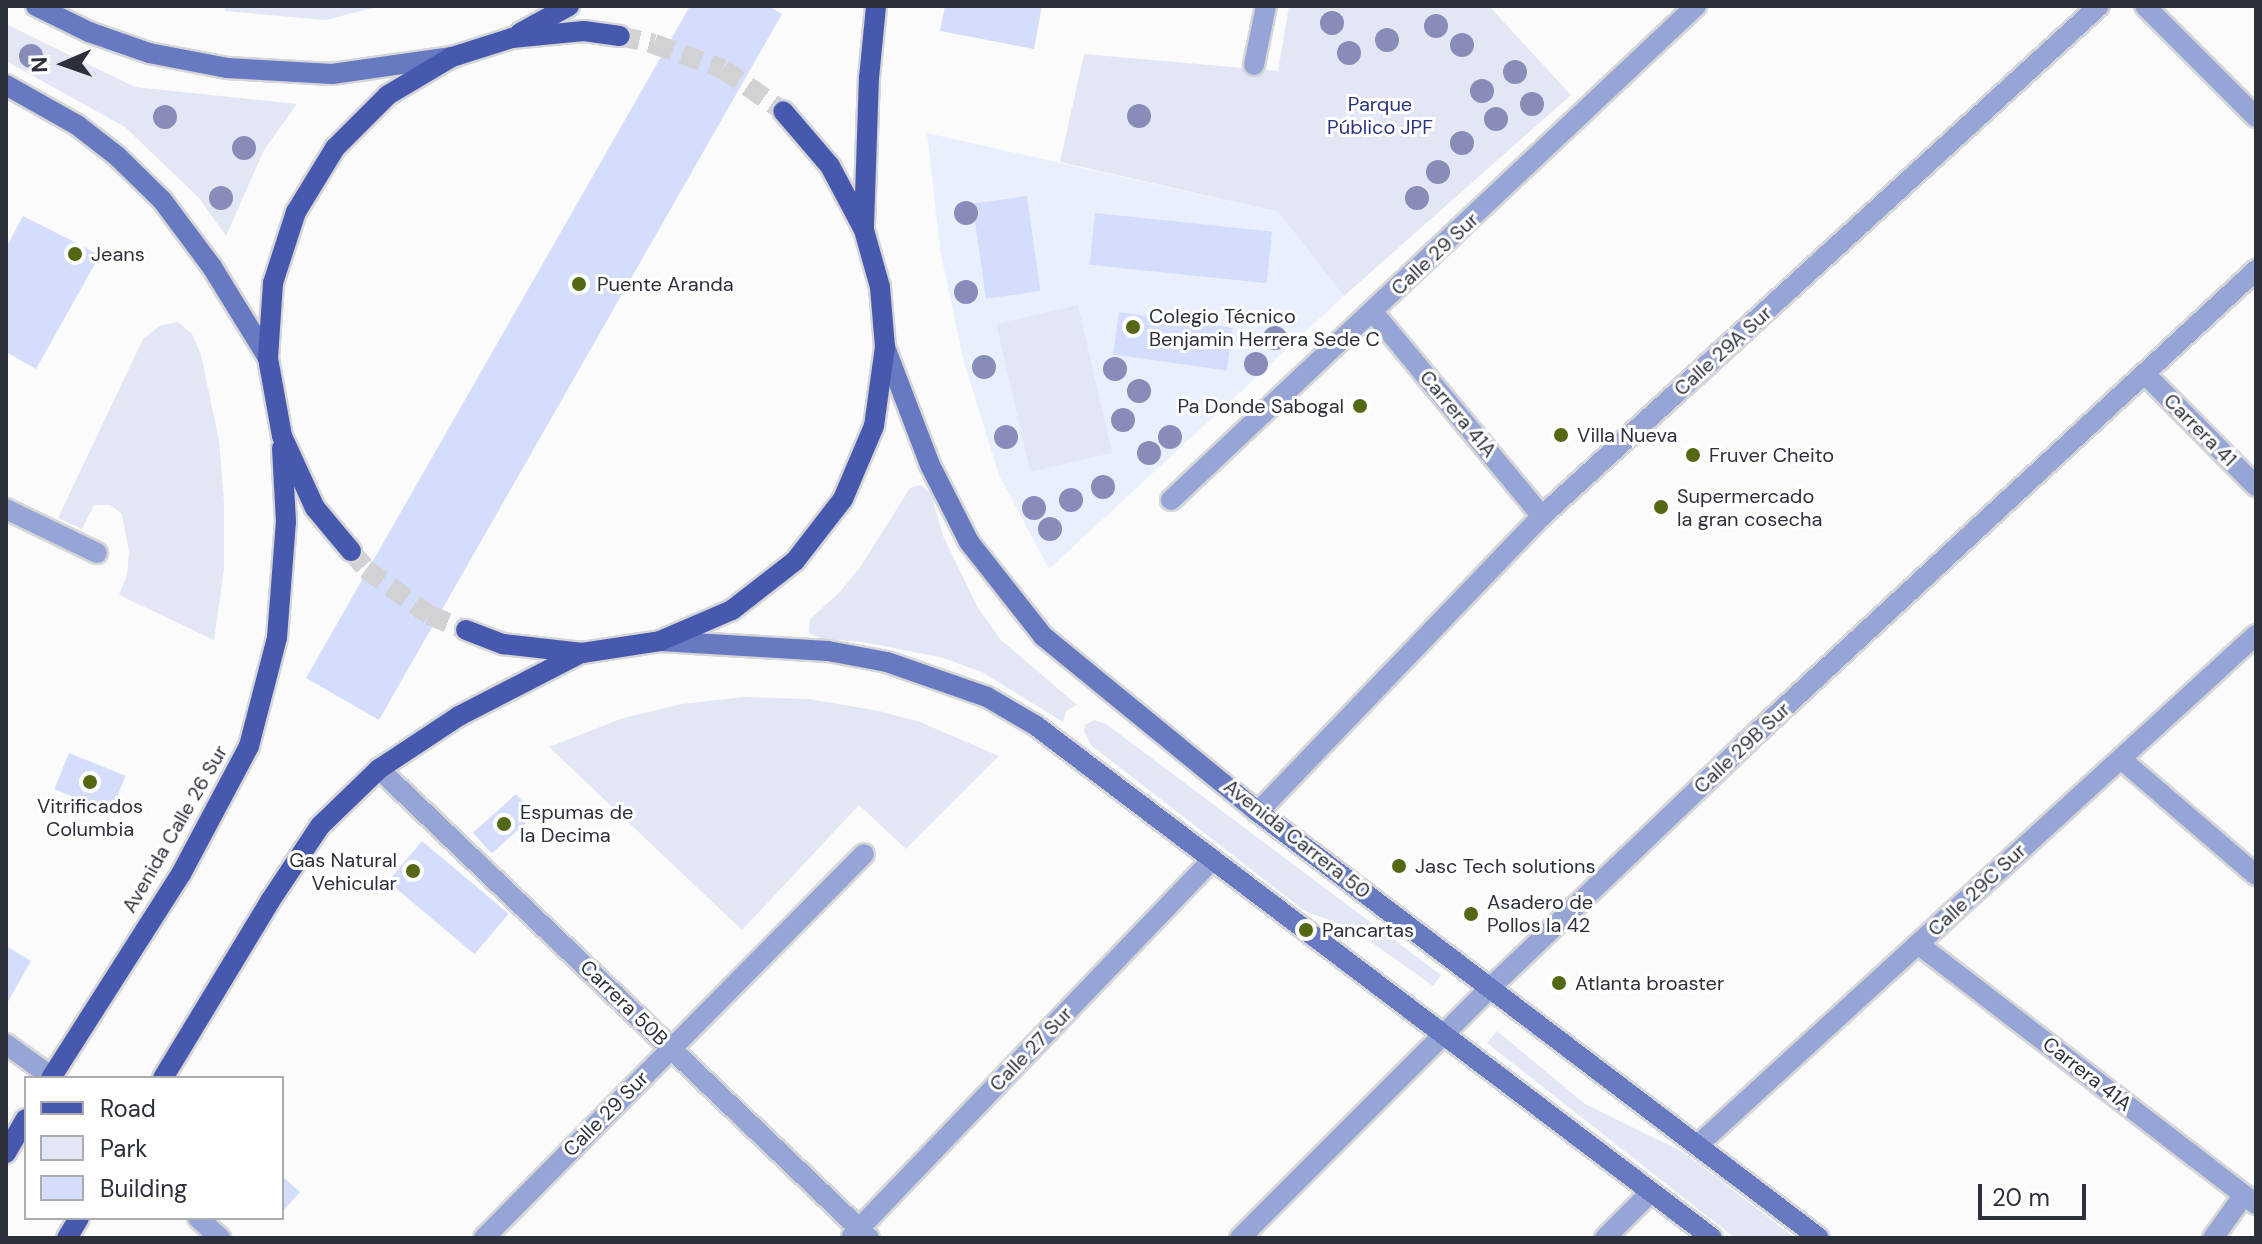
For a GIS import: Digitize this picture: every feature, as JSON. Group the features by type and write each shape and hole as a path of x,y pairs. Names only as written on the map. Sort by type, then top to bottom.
{"main road":[{"path":"36,6 89,32 149,53 227,68 332,74 452,57 512,38 569,6"},
{"path":"864,230 869,78 876,6"},
{"path":"512,38 584,31 620,36"},
{"path":"351,551 315,508 282,436 268,358 273,283 296,212 335,148 388,95 452,57"},
{"path":"6,85 77,125 117,156 162,200 212,267 268,358"},
{"path":"660,641 732,610 795,561 843,499 874,426 885,347 880,287 864,230 830,166 783,111"},
{"name":"Avenida Carrera 50","path":"885,347 930,465 969,542 1043,636 1258,812 1819,1238"},
{"name":"Avenida Calle 26 Sur","path":"52,1076 181,874 249,746 277,638 286,522 282,436"},
{"path":"466,630 503,644 582,653 660,641 828,651 887,662 987,697 1035,725 1712,1238"},
{"path":"164,1076 270,901 320,826 379,769 459,716 582,653"},
{"path":"6,1153 24,1122"},
{"path":"67,1238 78,1220"}],"street":[{"path":"1254,65 1266,6"},
{"name":"Calle 29 Sur","path":"1171,500 1696,6"},
{"name":"Calle 29A Sur","path":"1258,812 1542,516 2099,6"},
{"path":"2145,6 2256,117"},
{"name":"Calle 29B Sur","path":"1240,1238 1443,1033 1746,743 2256,270"},
{"name":"Carrera 41A","path":"1373,312 1542,516"},
{"name":"Carrera 41","path":"2145,374 2256,486"},
{"path":"6,509 97,553"},
{"name":"Calle 29C Sur","path":"1698,1145 2256,635"},
{"path":"2121,759 2256,875"},
{"name":"Carrera 50B","path":"379,769 671,1048 860,1235"},
{"name":"Calle 29 Sur","path":"484,1238 864,854"},
{"name":"Calle 27 Sur","path":"860,1235 1211,861"},
{"name":"Carrera 41A","path":"1918,944 2250,1199"},
{"path":"6,1044 50,1076"},
{"path":"1605,1238 1651,1192"},
{"path":"2213,1238 2250,1199"},
{"path":"200,1220 220,1238"}],"shaded area":[{"name":"Colegio Técnico Benjamin Herrera Sede C","path":"927,133 1278,212 1344,296 1049,569 999,475 963,359 940,249"}],"green space":[{"path":"226,6 380,6 326,20 224,11"},
{"name":"Parque Público JPF","path":"1289,6 1489,6 1571,95 1344,296 1278,212 1060,162 1084,54 1278,71"},
{"path":"6,24 135,87 297,104 264,150 226,236 199,198 125,127 6,61"},
{"path":"1078,305 1112,453 1030,472 996,324"},
{"path":"178,322 192,334 201,355 219,440 224,502 224,569 214,640 119,595 127,575 129,552 122,514 110,505 94,505 82,529 58,518 143,339 161,325"},
{"path":"921,485 931,494 943,536 978,608 1001,640 1077,705 1066,711 1063,722 982,672 943,658 863,642 822,639 809,633 810,619 840,592 861,566 910,488"},
{"path":"744,697 808,699 879,711 920,722 999,756 906,849 859,805 742,930 549,747 623,718 682,704"},
{"path":"1094,720 1106,724 1441,975 1433,986 1353,929 1305,911 1091,745 1084,731 1085,725"},
{"path":"1497,1031 1585,1104 1685,1153 1795,1238 1735,1238 1487,1043"}],"building":[{"name":"Puente Aranda","path":"690,6 768,6 782,14 379,720 306,678"},
{"path":"945,6 1042,6 1034,49 940,31"},
{"path":"1027,196 1040,291 986,299 973,204"},
{"path":"1095,213 1272,232 1267,283 1090,265"},
{"path":"23,216 100,255 36,369 6,352 6,248"},
{"path":"1119,312 1233,328 1227,371 1113,355"},
{"name":"Vitrificados Columbia","path":"69,753 126,776 111,812 54,789"},
{"name":"Espumas de la Decima","path":"516,794 535,815 492,854 473,833"},
{"path":"422,841 509,914 474,954 388,882"},
{"path":"6,946 31,961 6,1005"},
{"path":"284,1178 300,1192 284,1210"}],"tunnel":[{"path":"620,36 654,44 723,69 783,111"},
{"path":"351,551 366,569 429,615 466,630"}],"place":[{"name":"Jeans","path":"75,254"},
{"name":"Puente Aranda","path":"579,284"},
{"name":"Colegio Técnico Benjamin Herrera Sede C","path":"1133,327"},
{"name":"Pa Donde Sabogal","path":"1360,406"},
{"name":"Villa Nueva","path":"1561,435"},
{"name":"Fruver Cheito","path":"1693,455"},
{"name":"Supermercado la gran cosecha","path":"1661,507"},
{"name":"Vitrificados Columbia","path":"90,782"},
{"name":"Espumas de la Decima","path":"504,824"},
{"name":"Jasc Tech solutions","path":"1399,866"},
{"name":"Gas Natural Vehicular","path":"413,871"},
{"name":"Asadero de Pollos la 42","path":"1471,914"},
{"name":"Pancartas","path":"1306,930"},
{"name":"Atlanta broaster","path":"1559,983"}]}
